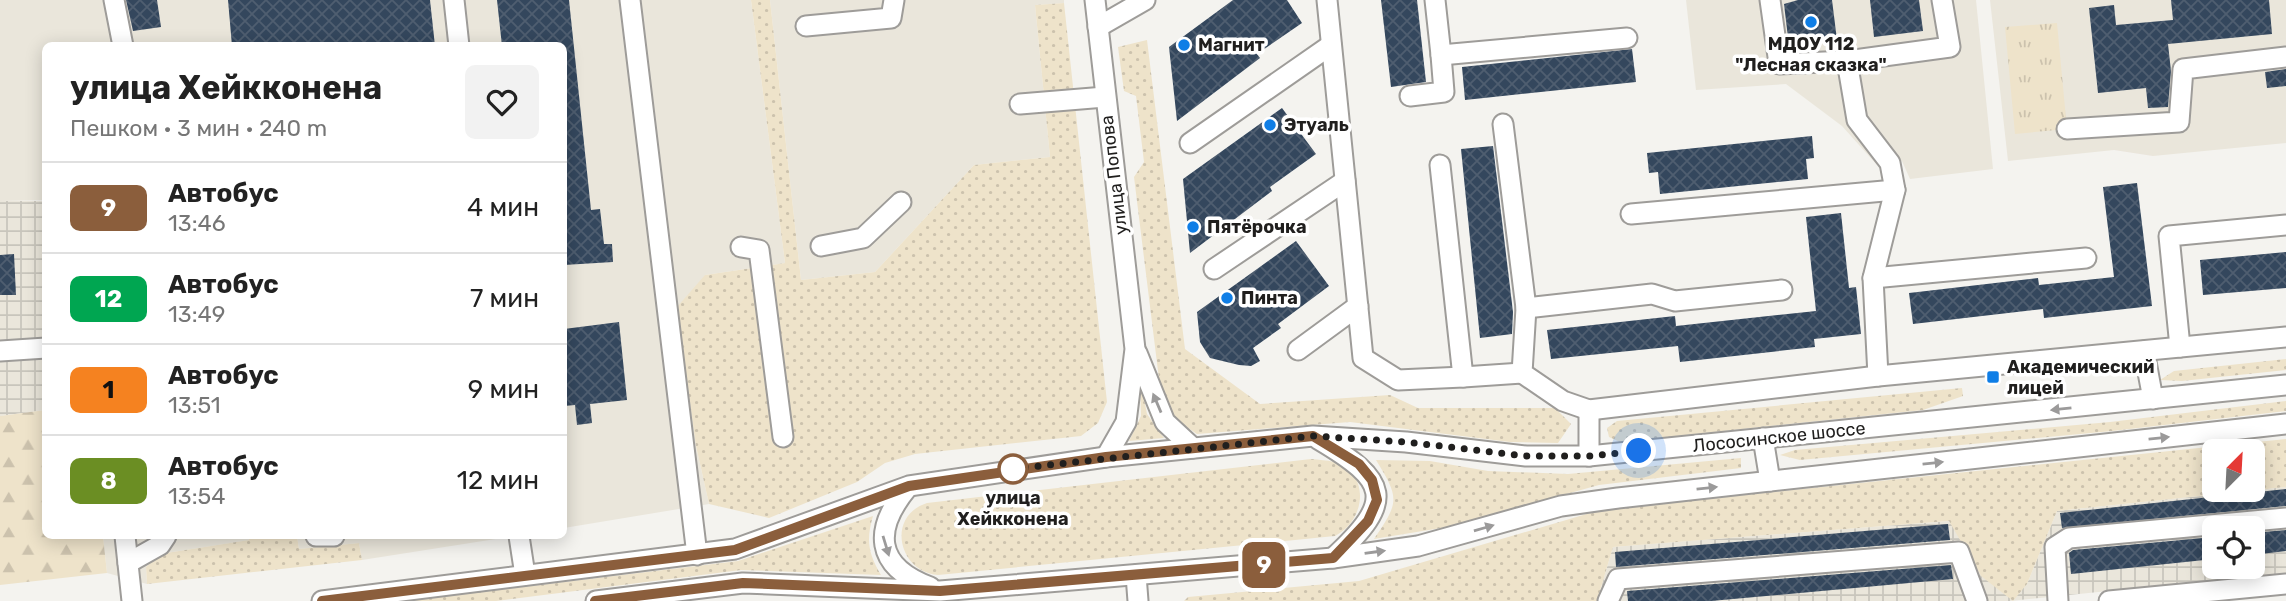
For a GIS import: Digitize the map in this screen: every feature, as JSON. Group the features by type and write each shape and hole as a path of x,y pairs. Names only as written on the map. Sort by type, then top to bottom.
{"street":[{"path":"114,0 122,42"},
{"path":"454,0 458,42"},
{"path":"630,0 697,555"},
{"path":"806,26 891,18 894,0"},
{"name":"улица Попова","path":"1095,0 1135,349 1126,422 1106,457"},
{"path":"1098,27 1145,0"},
{"path":"1327,0 1363,358 1398,380 1522,373 1563,401 1589,410 1878,376 2286,337"},
{"path":"1410,96 1444,92 1435,0"},
{"path":"1770,0 1779,64 1847,61 1950,47 1942,0"},
{"path":"1441,55 1627,38"},
{"path":"1190,143 1331,45"},
{"path":"2067,130 2179,122 2183,69 2286,57"},
{"path":"1847,61 1857,120 1890,163 1895,190 1873,278 1878,376"},
{"path":"1020,104 1105,97"},
{"path":"1503,124 1526,308 1522,373"},
{"path":"1440,165 1463,377"},
{"path":"1214,268 1345,181"},
{"path":"1631,214 1895,190"},
{"path":"821,246 863,238 901,202"},
{"path":"2180,347 2169,236 2286,225"},
{"path":"741,247 759,250 783,437"},
{"path":"1873,278 2086,258"},
{"path":"1526,308 1653,294 1675,301 1782,290"},
{"path":"1298,350 1358,306"},
{"path":"0,351 42,348"},
{"name":"улица Попова","path":"1135,349 1165,422 1193,449"},
{"path":"2144,351 2153,399"},
{"name":"Лососинское шоссе","path":"322,601 735,550 909,486 1106,457 1313,436 1406,442 1526,456 1589,456 2286,385"},
{"path":"1589,410 1589,456"},
{"path":"596,601 743,583 940,591 1333,558 1418,546 1561,506 2286,424"},
{"path":"1313,436 1359,464 1372,480 1377,500 1368,521 1333,558"},
{"path":"1763,438 1770,481"},
{"path":"909,486 889,512 882,537 901,573 940,591"},
{"path":"2058,601 2056,547 2069,538 2286,517"},
{"path":"125,539 132,601"},
{"path":"128,563 160,545 164,539"},
{"path":"519,539 525,575"},
{"path":"1608,601 1618,579 1959,552 1977,601"},
{"path":"1136,575 1138,601"},
{"path":"2109,601 2224,595 2286,584"}],"shaded area":[{"path":"0,0 751,0 785,263 705,275 696,446 709,504 567,528 567,42 42,42 42,200 0,201"},
{"path":"770,0 1064,0 1064,3 1035,5 1050,157 974,165 875,272 801,280"},
{"path":"1686,0 1976,0 1993,169 1910,179 1902,161 1877,165 1842,126 1786,84 1696,90"},
{"path":"1990,0 2286,0 2286,143 2153,156 2114,150 2008,161"},
{"path":"0,201 42,201 42,410 0,416"},
{"path":"2286,487 2286,573 2265,575 2265,516 2202,516 2202,579 2227,579 2010,601 1597,601 1613,547 1950,521 1981,576 2027,584 2057,511 2202,496 2202,502 2265,502 2265,489"},
{"path":"103,539 250,540 160,554 146,567 147,584 107,573"},
{"path":"297,539 496,539 362,560 359,543 299,549"}],"green space":[{"path":"751,0 770,0 801,280 875,272 974,165 1050,157 1035,5 1064,3 1107,402 1098,423 1081,436 915,454 885,463 857,482 769,518 709,504 696,446 677,307 705,275 785,263"},
{"path":"2057,23 2067,129 2015,134 2005,27"},
{"path":"1147,40 1185,349 1260,404 1390,395 1418,408 1555,408 1571,424 1558,443 1510,442 1350,422 1197,434 1172,417 1159,379 1134,177 1144,162 1136,96 1124,91 1118,47"},
{"path":"2286,359 2286,370 2182,381 2160,380 2174,371"},
{"path":"1140,378 1147,414 1164,438 1129,441 1141,416"},
{"path":"1962,388 1963,396 1923,410 1620,442 1609,437 1607,428 1617,421"},
{"path":"2286,401 2286,411 2112,431 1800,460 1780,455 1795,450 2110,422"},
{"path":"42,410 42,539 103,539 107,573 0,585 0,416"},
{"path":"2286,439 2286,487 2265,489 2265,441"},
{"path":"2202,448 2202,496 2057,511 2027,584 2013,601 1981,576 1949,521 1613,547 1597,601 1184,601 1188,597 1359,581 1600,510"},
{"path":"1741,458 1741,468 1599,485 1447,527 1374,539 1388,517 1393,500 1393,492 1376,460 1430,461 1488,471 1568,474"},
{"path":"1311,459 1334,462 1346,468 1359,487 1358,509 1353,520 1335,536 938,575 924,572 914,564 902,543 906,519 914,510 927,503"},
{"path":"873,516 869,532 870,546 873,560 881,575 741,570 496,601 407,601 738,561"},
{"path":"297,539 299,549 359,543 362,560 147,584 146,567 160,554 249,540"}],"building":[{"path":"126,0 157,0 161,27 133,31"},
{"path":"228,0 430,0 435,42 232,42"},
{"path":"497,0 569,0 591,210 600,209 604,244 612,244 613,262 567,265 567,42 502,42"},
{"path":"1233,0 1287,0 1302,23 1257,54 1260,58 1177,121 1169,47"},
{"path":"1381,0 1417,0 1426,82 1391,87"},
{"name":"МДОУ 112 \"Лесная сказка\"","path":"1798,0 1832,0 1837,40 1789,46 1784,4"},
{"name":"МДОУ 112 \"Лесная сказка\"","path":"1870,0 1919,0 1923,31 1874,37"},
{"path":"2171,0 2269,0 2272,34 2168,44 2171,71 2168,107 2148,108 2146,88 2098,93 2089,8 2114,5 2116,25 2173,20"},
{"path":"1632,49 1636,82 1465,100 1462,67"},
{"path":"2286,69 2286,86 2267,88 2265,72"},
{"path":"1282,108 1316,154 1270,187 1272,191 1190,253 1183,179"},
{"path":"1812,136 1814,158 1806,159 1808,179 1660,194 1658,172 1649,173 1647,153"},
{"path":"1493,146 1513,312 1512,334 1480,338 1461,149"},
{"path":"2137,183 2152,306 2044,318 2043,309 1913,324 1909,293 2038,278 2039,285 2114,277 2103,187"},
{"path":"1841,213 1849,288 1856,287 1861,334 1814,339 1815,347 1680,362 1678,346 1551,359 1547,330 1675,316 1676,326 1816,311 1806,217"},
{"path":"1296,241 1329,286 1278,324 1281,328 1253,348 1260,361 1251,366 1210,358 1200,342 1197,312"},
{"path":"2286,252 2286,288 2203,295 2200,260"},
{"path":"14,254 16,295 0,295 0,255"},
{"path":"619,322 627,400 590,404 592,423 577,425 575,405 567,406 567,329"},
{"path":"2286,489 2286,506 2062,528 2060,513 2202,498 2202,502 2265,502 2265,491"},
{"path":"1948,524 1950,540 1616,567 1615,552"},
{"path":"2286,530 2286,551 2265,553 2265,532"},
{"path":"2202,538 2202,560 2071,574 2069,553 2073,550"},
{"path":"1951,565 1953,579 1711,601 1628,601 1627,591"}],"bus line":[{"name":"9","path":"322,601 735,550 909,486 1106,457 1313,436 1359,464 1372,480 1377,500 1368,521 1355,538 1333,558 940,591 743,583 595,601"}],"place":[{"name":"МДОУ 112 \"Лесная сказка\"","path":"1811,22"},
{"name":"Магнит","path":"1184,45"},
{"name":"Этуаль","path":"1270,125"},
{"name":"Пятёрочка","path":"1193,227"},
{"name":"Пинта","path":"1227,298"},
{"name":"Академический лицей","path":"1993,377"},
{"name":"улица Хейкконена","path":"1013,469"}],"route":[{"path":"1013,469 1313,436 1406,442 1526,456 1589,456 1639,451"}]}
